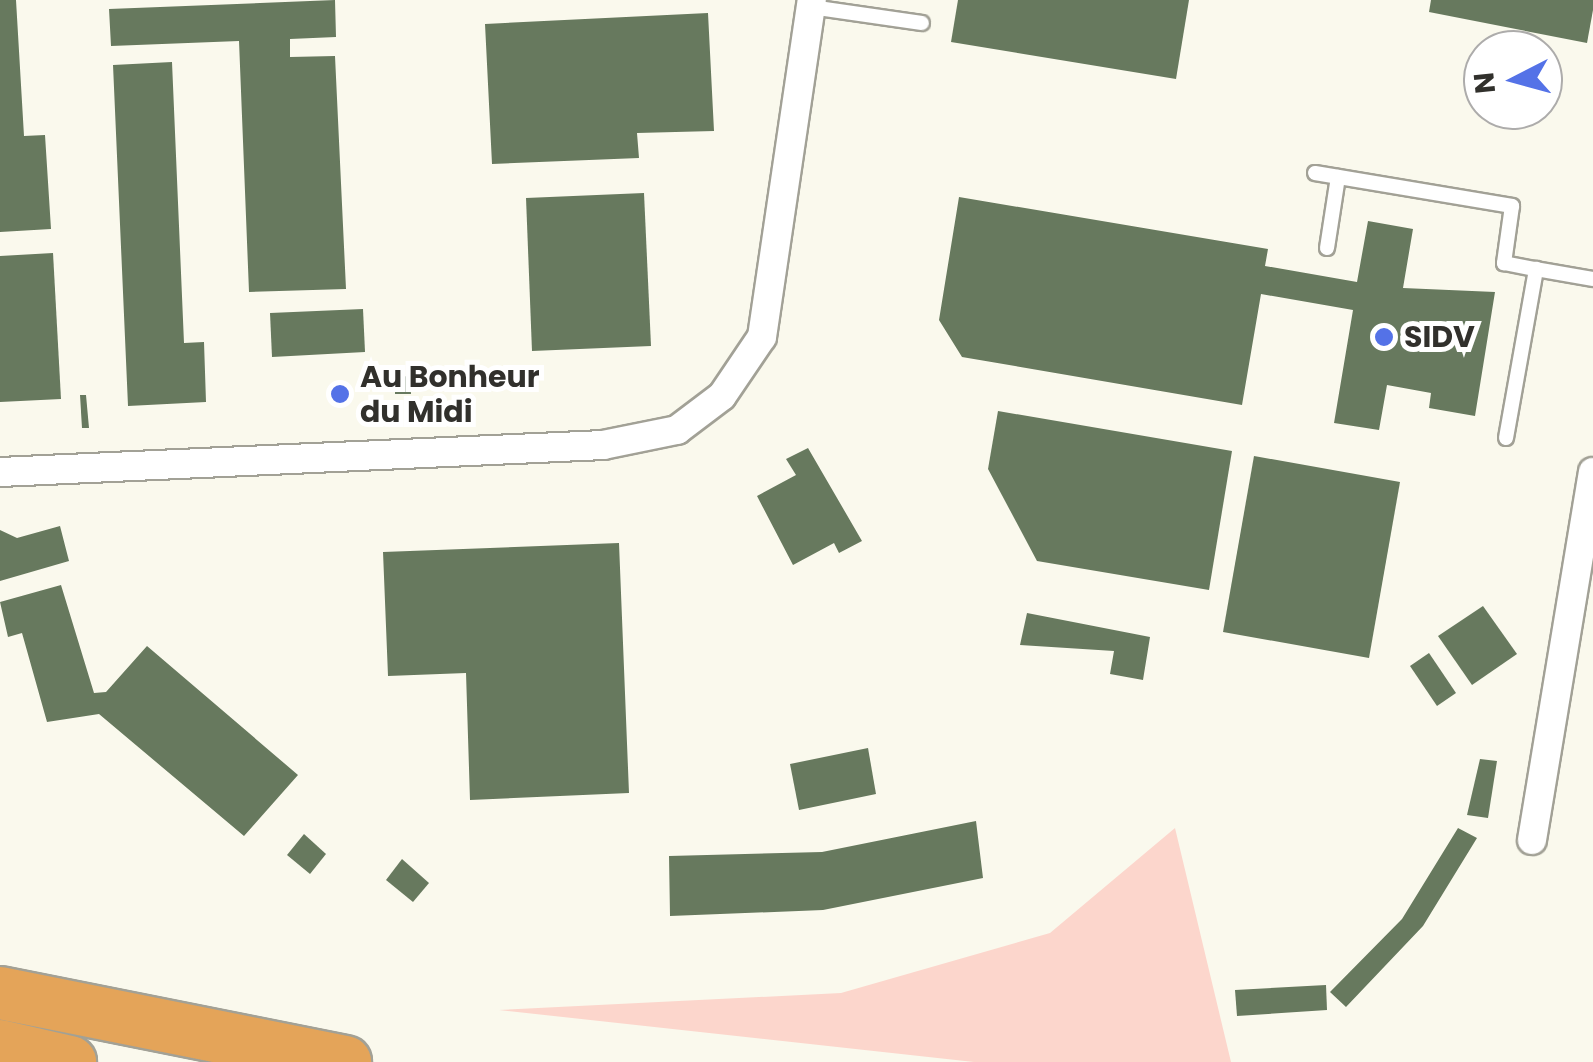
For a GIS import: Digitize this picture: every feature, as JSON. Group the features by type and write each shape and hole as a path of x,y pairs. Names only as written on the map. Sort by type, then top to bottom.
{"highway":[{"path":"0,992 345,1062"},
{"path":"0,1046 70,1062"}],"street":[{"path":"0,472 604,446 676,430 722,396 762,336 812,4"},
{"path":"1532,840 1593,472"}],"lane":[{"path":"812,4 922,23"},
{"path":"1315,174 1512,206 1504,264 1593,278"},
{"path":"1327,248 1338,177"},
{"path":"1506,438 1536,269"}],"shaded area":[{"path":"1175,828 1231,1062 974,1062 499,1010 841,993 1050,933"}],"building":[{"path":"0,0 16,0 24,136 45,135 51,229 0,232"},
{"path":"335,0 336,37 290,39 290,57 335,56 346,289 249,292 239,41 111,46 109,9"},
{"path":"958,0 1189,0 1176,79 951,42"},
{"path":"1431,0 1593,0 1587,43 1563,38 1563,30 1521,30 1429,12"},
{"path":"708,13 714,131 637,133 639,158 492,164 485,24"},
{"path":"172,62 184,343 204,342 206,402 128,406 113,65"},
{"path":"644,193 651,346 532,351 526,198"},
{"path":"959,197 1268,249 1265,266 1357,282 1368,221 1413,229 1403,288 1495,292 1475,416 1429,408 1431,393 1387,385 1379,430 1334,423 1353,310 1261,294 1242,405 962,357 939,320"},
{"path":"53,253 61,399 0,402 0,256"},
{"path":"363,309 365,352 272,357 270,313"},
{"path":"410,376 411,394 395,394 395,377"},
{"path":"80,395 86,395 89,428 82,428"},
{"path":"998,411 1232,451 1209,590 1037,561 988,469"},
{"path":"808,448 862,541 839,553 834,543 793,565 757,496 796,475 786,459"},
{"path":"1254,456 1400,482 1369,658 1223,632"},
{"path":"60,526 69,561 0,581 0,530 17,538"},
{"path":"619,543 629,793 470,800 466,673 388,676 383,552"},
{"path":"61,585 94,693 106,692 147,646 298,775 244,836 99,714 47,722 22,633 8,637 0,602"},
{"path":"1483,606 1517,654 1472,685 1438,636"},
{"path":"1027,613 1150,637 1143,680 1110,674 1114,651 1020,645"},
{"path":"1429,653 1456,693 1437,706 1410,666"},
{"path":"868,748 876,794 799,810 790,764"},
{"path":"1480,759 1497,761 1488,818 1467,815"},
{"path":"976,821 983,878 823,910 670,916 669,856 822,852"},
{"path":"1458,828 1477,838 1423,926 1346,1007 1330,992 1402,919"},
{"path":"304,834 326,854 310,874 287,855"},
{"path":"402,859 429,883 413,902 386,880"},
{"path":"1326,985 1327,1010 1237,1016 1235,990"}],"place":[{"name":"SIDV","path":"1384,337"},
{"name":"Au Bonheur du Midi","path":"340,394"}]}
